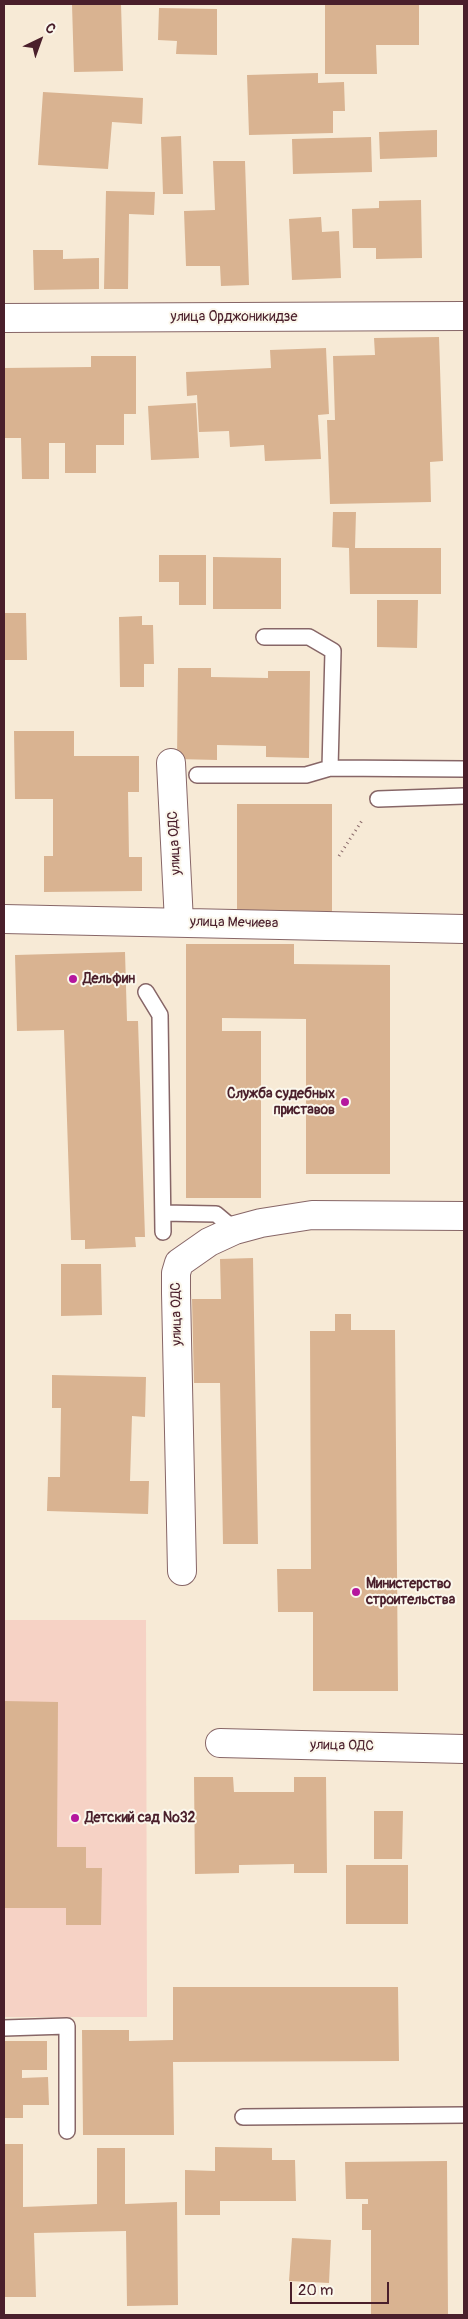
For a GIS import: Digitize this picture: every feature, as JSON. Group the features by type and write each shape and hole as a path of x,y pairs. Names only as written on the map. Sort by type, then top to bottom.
{"street":[{"name":"улица Орджоникидзе","path":"4,318 464,316"},
{"name":"улица ОДС","path":"171,763 179,922"},
{"name":"улица Мечиева","path":"4,919 464,929"},
{"name":"улица ОДС","path":"182,1571 176,1273 179,1263 190,1254 234,1230 312,1215 464,1216"},
{"name":"улица ОДС","path":"220,1743 464,1748"}],"lane":[{"path":"264,637 309,637 333,651 330,768"},
{"path":"197,775 306,775 330,768 464,769"},
{"path":"378,798 464,796"},
{"path":"146,992 160,1014 163,1232"},
{"path":"163,1212 216,1214 234,1230"},
{"path":"4,2028 67,2026 67,2131"},
{"path":"243,2117 464,2115"}],"shaded area":[{"name":"Детский сад №32","path":"4,1620 146,1620 147,2017 4,2017"}],"building":[{"path":"72,4 121,4 123,71 74,72"},
{"path":"325,4 419,4 419,45 376,45 377,74 325,74"},
{"path":"159,8 217,9 217,55 176,54 177,41 158,40"},
{"path":"318,73 318,83 344,82 345,111 333,111 333,133 249,135 247,75"},
{"path":"43,92 143,98 142,124 112,122 108,169 38,165"},
{"path":"437,130 437,157 380,159 379,132"},
{"path":"181,136 183,194 163,194 161,137"},
{"path":"371,137 372,172 293,174 292,139"},
{"path":"213,161 245,161 249,285 221,286 220,266 186,266 184,211 215,210"},
{"path":"106,191 155,192 154,215 129,214 128,289 104,289"},
{"path":"421,200 422,258 376,259 376,248 353,248 352,209 379,208 379,201"},
{"path":"321,217 322,232 339,231 341,278 292,280 289,219"},
{"path":"33,250 63,250 63,259 99,258 99,289 34,290"},
{"path":"439,337 443,461 430,462 431,502 330,504 327,420 335,420 333,356 375,355 374,338"},
{"path":"326,348 329,414 318,415 321,459 265,461 264,445 230,447 229,431 199,432 197,395 187,396 186,372 271,368 270,350"},
{"path":"91,356 136,356 136,414 124,414 124,445 96,445 96,473 65,473 65,443 49,443 49,479 22,479 21,438 4,438 4,368 91,367"},
{"path":"196,403 199,458 151,460 148,406"},
{"path":"333,512 356,512 355,548 441,548 441,594 350,594 349,548 332,547"},
{"path":"159,555 206,555 206,605 179,605 179,582 159,582"},
{"path":"213,557 281,558 281,609 213,609"},
{"path":"377,600 418,600 417,648 377,647"},
{"path":"4,613 26,613 27,660 4,660"},
{"path":"142,616 142,625 153,625 154,664 144,664 144,687 120,687 119,617"},
{"path":"178,668 211,668 211,677 268,678 268,671 310,671 309,758 266,757 266,746 217,745 217,760 177,759"},
{"path":"14,731 74,731 74,756 139,756 139,792 128,792 129,857 142,857 142,891 44,892 44,856 53,856 53,799 15,799"},
{"path":"237,804 332,804 332,912 237,912"},
{"path":"186,944 294,944 294,964 390,965 390,1174 306,1174 306,1019 222,1018 222,1031 261,1031 261,1198 186,1198"},
{"path":"125,952 127,1021 138,1021 145,1237 135,1237 136,1247 85,1249 85,1240 71,1240 64,1030 17,1031 15,955"},
{"path":"253,1258 258,1544 223,1544 220,1383 194,1383 192,1299 221,1299 220,1259"},
{"path":"61,1264 101,1264 102,1315 61,1316"},
{"path":"335,1314 351,1314 351,1330 395,1330 398,1691 313,1691 313,1612 278,1612 277,1569 311,1569 310,1331 335,1331"},
{"path":"52,1375 146,1377 145,1417 132,1416 130,1481 149,1481 148,1514 47,1511 48,1477 60,1477 61,1408 52,1408"},
{"path":"4,1701 58,1702 57,1847 86,1847 86,1868 102,1868 101,1925 66,1925 66,1908 4,1908"},
{"path":"194,1777 233,1777 234,1792 294,1792 294,1777 326,1777 327,1873 294,1873 294,1864 239,1865 239,1873 195,1874"},
{"path":"374,1811 403,1811 402,1859 374,1859"},
{"path":"346,1865 408,1865 408,1924 346,1924"},
{"path":"173,1987 398,1987 399,2061 173,2062 174,2135 83,2135 82,2030 129,2030 129,2041 173,2040"},
{"path":"4,2041 47,2041 47,2070 22,2070 22,2078 48,2077 49,2105 23,2105 23,2118 4,2118"},
{"path":"4,2144 23,2144 23,2207 97,2204 97,2148 125,2148 125,2204 177,2202 178,2305 127,2306 126,2231 34,2233 36,2297 4,2297"},
{"path":"215,2147 272,2148 272,2160 295,2160 296,2201 220,2201 220,2215 185,2215 185,2170 215,2171"},
{"path":"447,2161 448,2315 371,2315 371,2230 362,2230 362,2204 368,2204 368,2199 346,2199 345,2162"},
{"path":"292,2238 331,2240 329,2283 289,2281"}],"place":[{"name":"Дельфин","path":"73,979"},
{"name":"Служба судебных приставов","path":"345,1102"},
{"name":"Министерство строительства","path":"356,1592"},
{"name":"Детский сад №32","path":"75,1818"}]}
